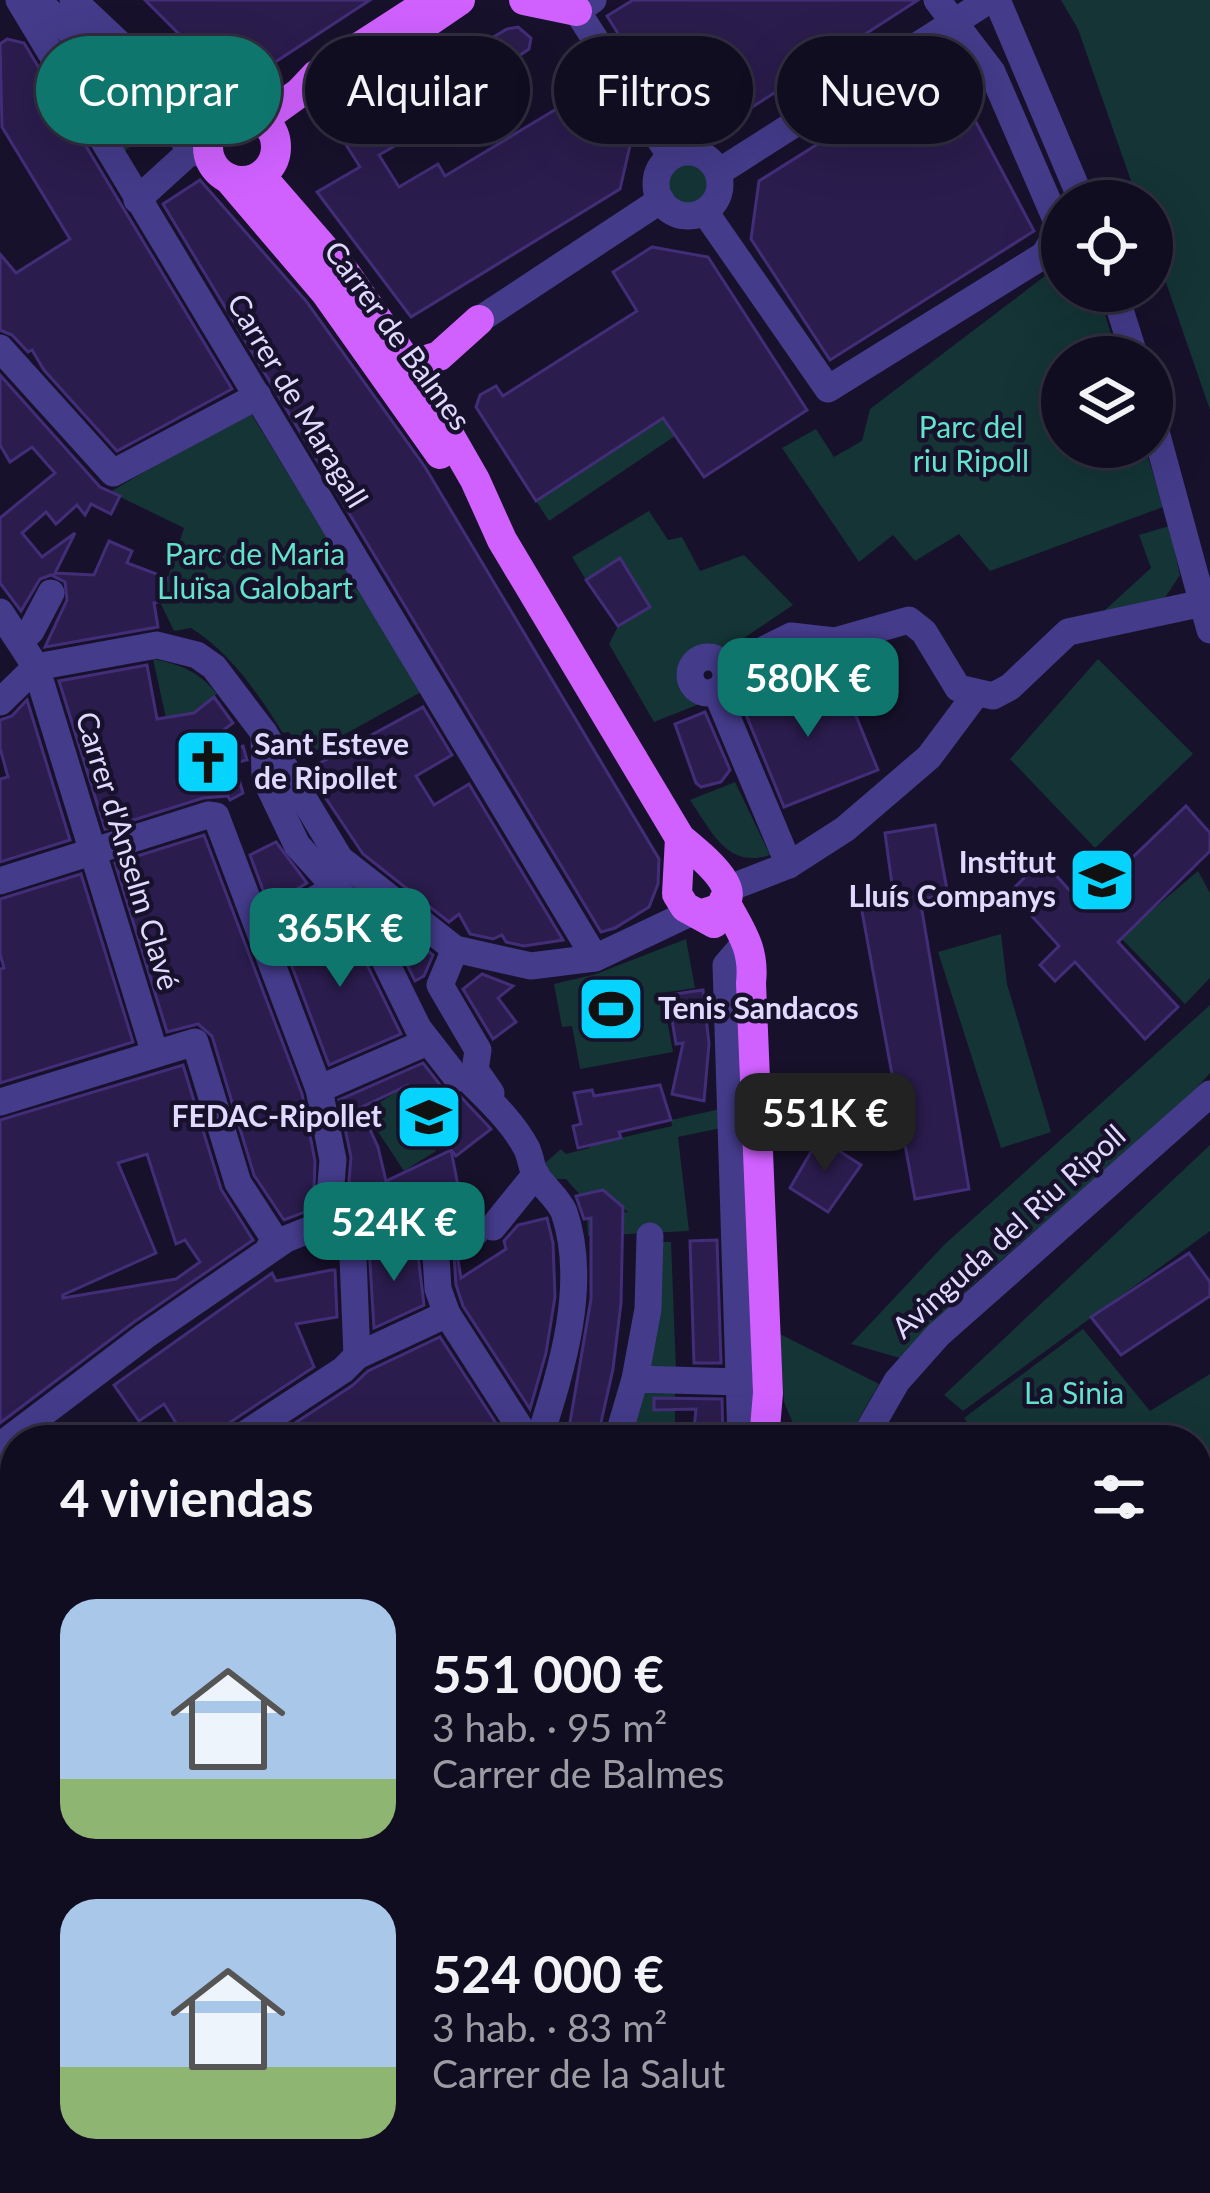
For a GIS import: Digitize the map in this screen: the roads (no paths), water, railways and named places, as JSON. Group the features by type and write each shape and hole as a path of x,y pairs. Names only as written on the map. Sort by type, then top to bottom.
{"main road":[{"path":"281,106 316,75 432,0"},
{"path":"299,93 324,88 460,0"},
{"path":"524,0 577,3"},
{"path":"209,144 210,162 243,181 261,176 276,153 275,144"},
{"name":"Carrer de Balmes","path":"210,162 326,293 438,450 461,490 502,541"},
{"name":"Carrer de Balmes","path":"261,176 346,274 409,365 475,480 502,541 680,838 720,927 739,950"},
{"path":"326,293 349,307 388,353 409,365"},
{"path":"438,450 407,386 409,365 418,351 436,349 478,320"},
{"path":"386,329 436,349"},
{"path":"427,400 436,349"},
{"path":"705,896 751,948 771,1425"},
{"path":"739,950 751,983"}],"street":[{"path":"73,0 111,36"},
{"path":"719,172 944,11 993,0 1073,180"},
{"path":"577,3 671,157"},
{"name":"Carrer de Balmes","path":"19,7 210,162"},
{"name":"Carrer de Maragall","path":"19,7 595,958"},
{"path":"705,212 828,388 1044,255 1055,237 1057,222 992,72 944,11"},
{"path":"695,153 719,172 718,198 705,212 674,213 661,200 657,176 671,157 695,153"},
{"path":"137,200 210,162"},
{"path":"478,320 661,200"},
{"path":"0,348 113,473 258,396"},
{"path":"789,865 720,680 790,636 835,641 909,620 924,632 958,688 994,696 1010,687 1068,632 1206,616 1166,468"},
{"path":"20,640 31,631 51,593"},
{"name":"Carrer d'Anselm Clavé","path":"0,612 36,667 155,1054"},
{"path":"0,702 36,667 157,645 178,647 214,667 264,733 340,859 455,949 531,966 595,958 660,926 705,896 789,865 845,829 929,757 976,694"},
{"path":"264,733 266,778 297,845 365,920 427,1042 457,1078 467,1078 493,1105 562,1208 572,1273 562,1369 544,1425"},
{"path":"0,881 216,816 319,1089 333,1160 331,1184 346,1220 357,1286 357,1355"},
{"path":"295,910 335,887"},
{"path":"455,949 440,985 478,1050 475,1070 496,1101 493,1105"},
{"path":"739,950 726,965 741,1425"},
{"path":"319,1089 427,1042"},
{"path":"0,1102 186,1043 197,1045 238,1183 275,1240 28,1425"},
{"name":"Avinguda del Riu Ripoll","path":"870,1425 897,1381 938,1335 1210,1094"},
{"path":"268,1248 336,1219 434,1240 485,1229 536,1174"},
{"path":"621,1425 648,1309 650,1236"},
{"path":"434,1240 438,1288 447,1314 518,1425"},
{"path":"259,1425 343,1370 357,1355 447,1314"},
{"path":"635,1379 740,1382"}],"place":[{"name":"Sant Esteve de Ripollet","path":"208,762"},
{"name":"Institut Lluís Companys","path":"1102,880"},
{"name":"Tenis Sandacos","path":"611,1009"},
{"name":"FEDAC-Ripollet","path":"429,1117"}],"park label":[{"name":"Parc del riu Ripoll","path":"971,445"},
{"name":"Parc de Maria Lluïsa Galobart","path":"255,572"},
{"name":"La Sinia","path":"1074,1394"}]}
